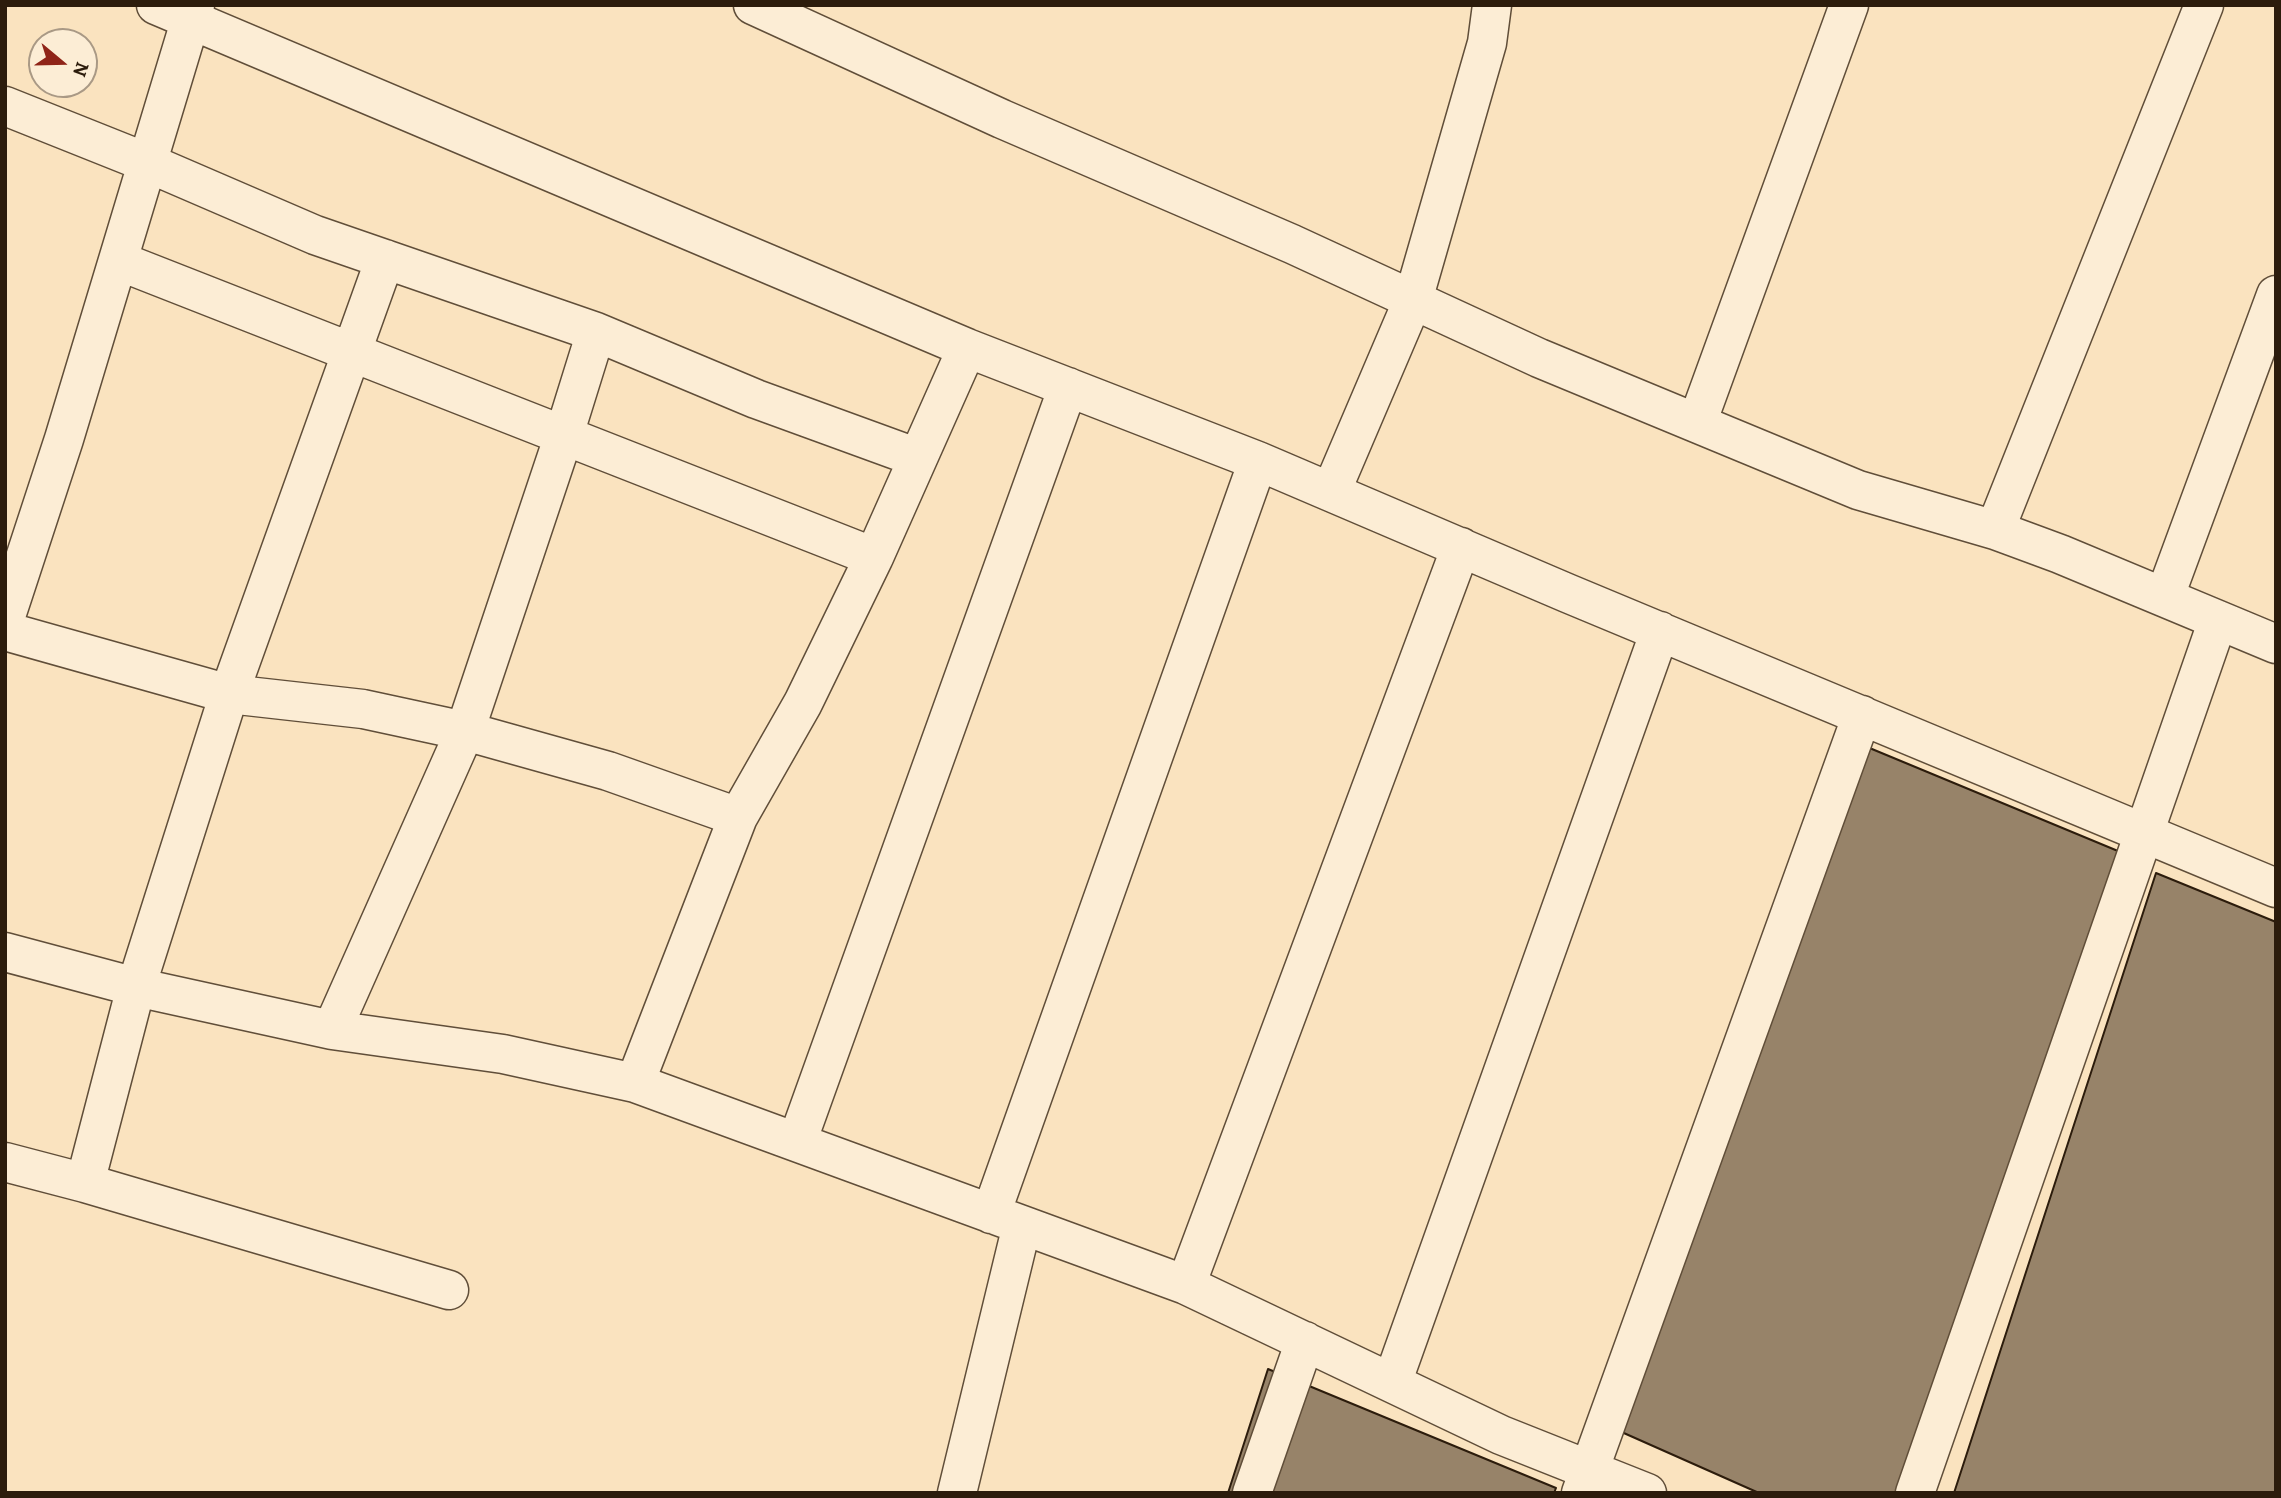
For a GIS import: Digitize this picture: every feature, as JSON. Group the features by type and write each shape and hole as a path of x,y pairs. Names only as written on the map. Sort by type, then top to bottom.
{"street":[{"path":"754,5 1002,119 1292,244 1539,358 1858,489 1995,530 2165,596 2276,644"},
{"path":"1331,492 1413,300 1487,43 1492,5"},
{"path":"1697,423 1849,5"},
{"path":"1995,530 2204,5"},
{"path":"5,619 148,163 181,10 967,348 1258,461 2276,888"},
{"path":"5,106 148,163 315,235 596,332 756,399 918,458"},
{"path":"85,1183 136,987 229,694 385,259"},
{"path":"119,261 874,557"},
{"path":"2165,596 2276,295"},
{"path":"332,1030 465,731 596,332"},
{"path":"635,1083 738,817 803,703 874,557 967,348"},
{"path":"797,1142 1068,387"},
{"path":"957,1493 1006,1220 1258,461"},
{"path":"1186,1286 1461,547"},
{"path":"1915,1493 2218,620"},
{"path":"5,631 229,694 363,709 465,731 608,771 738,817"},
{"path":"1392,1383 1660,631"},
{"path":"1585,1481 1862,715"},
{"path":"5,952 136,987 332,1030 503,1054 635,1083 1186,1286 1502,1435 1585,1481 1647,1493"},
{"path":"5,1162 449,1290"},
{"path":"1252,1493 1304,1341"}],"building":[{"path":"1843,737 2130,856 1914,1493 1759,1493 1617,1430"},
{"path":"2156,873 2276,922 2275,1493 1954,1493"},
{"path":"1268,1369 1556,1488 1554,1493 1228,1493"}]}
